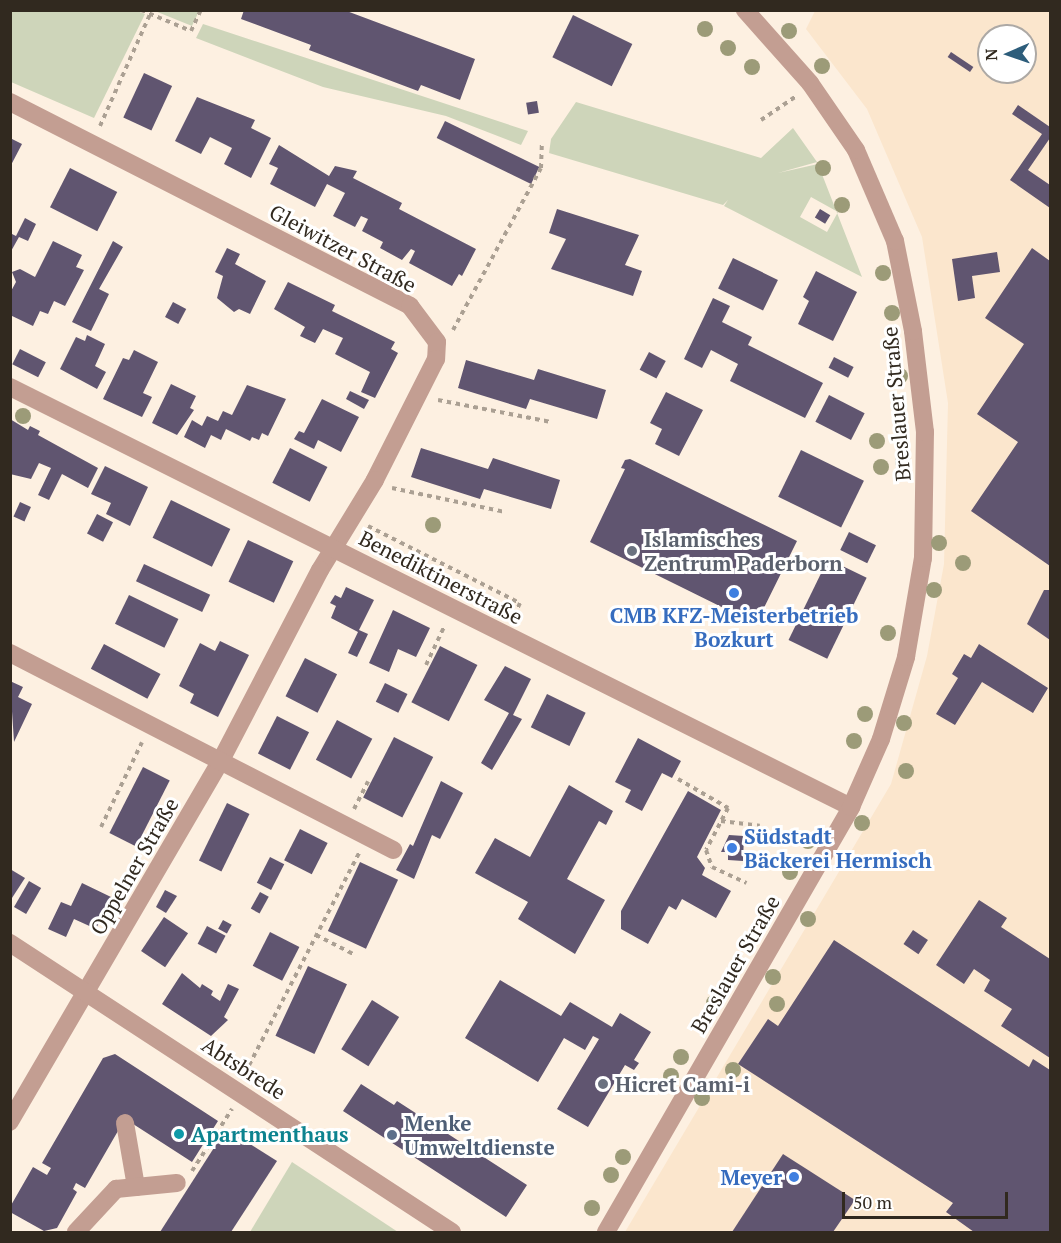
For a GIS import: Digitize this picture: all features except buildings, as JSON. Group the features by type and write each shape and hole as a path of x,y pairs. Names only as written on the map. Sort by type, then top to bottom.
{"street":[{"name":"Breslauer Straße","path":"606,1233 851,807 881,739 906,657 923,558 925,432 913,331 895,241 856,150 810,83 745,10"},
{"name":"Gleiwitzer Straße","path":"10,102 410,306 437,342 436,359"},
{"path":"337,549 421,392 436,359"},
{"name":"Benediktinerstraße","path":"10,387 505,635 816,786 851,807"},
{"name":"Oppelner Straße","path":"10,1122 220,762 320,570 337,549"},
{"path":"10,653 393,850"},
{"name":"Abtsbrede","path":"10,943 452,1233"},
{"path":"125,1123 136,1187"},
{"path":"76,1233 116,1189 177,1183"}],"path":[{"path":"141,10 191,31 201,10"},
{"path":"92,142 150,14"},
{"path":"761,120 786,106"},
{"path":"436,359 541,168 542,145"},
{"path":"421,392 441,401 551,422"},
{"path":"375,480 396,490 505,512"},
{"path":"354,519 520,603 505,635"},
{"path":"426,665 453,608"},
{"path":"101,827 150,725"},
{"path":"678,779 728,808 706,850 712,867 746,883"},
{"path":"346,826 368,781"},
{"path":"721,821 760,826"},
{"path":"236,1090 367,837"},
{"path":"316,935 355,955"},
{"path":"177,1183 187,1178 228,1116"}],"shaded area":[{"path":"815,11 1050,11 1050,1232 625,1232 891,784 927,656 944,564 948,403 922,237 867,109 806,29"}],"green space":[{"path":"11,11 137,11 145,14 94,118 11,82"},
{"path":"155,11 199,11 192,26"},
{"path":"203,24 528,131 521,145 446,116 323,87 196,38"},
{"path":"576,102 761,158 793,128 817,162 778,173 818,164 836,211 811,197 800,217 827,232 837,213 862,277 724,206 728,200 723,205 549,153 551,139"},
{"path":"292,1162 398,1232 250,1232"}],"place":[{"name":"Islamisches Zentrum Paderborn","path":"632,551"},
{"name":"CMB KFZ-Meisterbetrieb Bozkurt","path":"734,593"},
{"name":"Südstadt Bäckerei Hermisch","path":"732,848"},
{"name":"Hicret Cami-i","path":"603,1084"},
{"name":"Apartmenthaus","path":"179,1134"},
{"name":"Menke Umweltdienste","path":"392,1135"},
{"name":"Meyer","path":"794,1177"}]}
